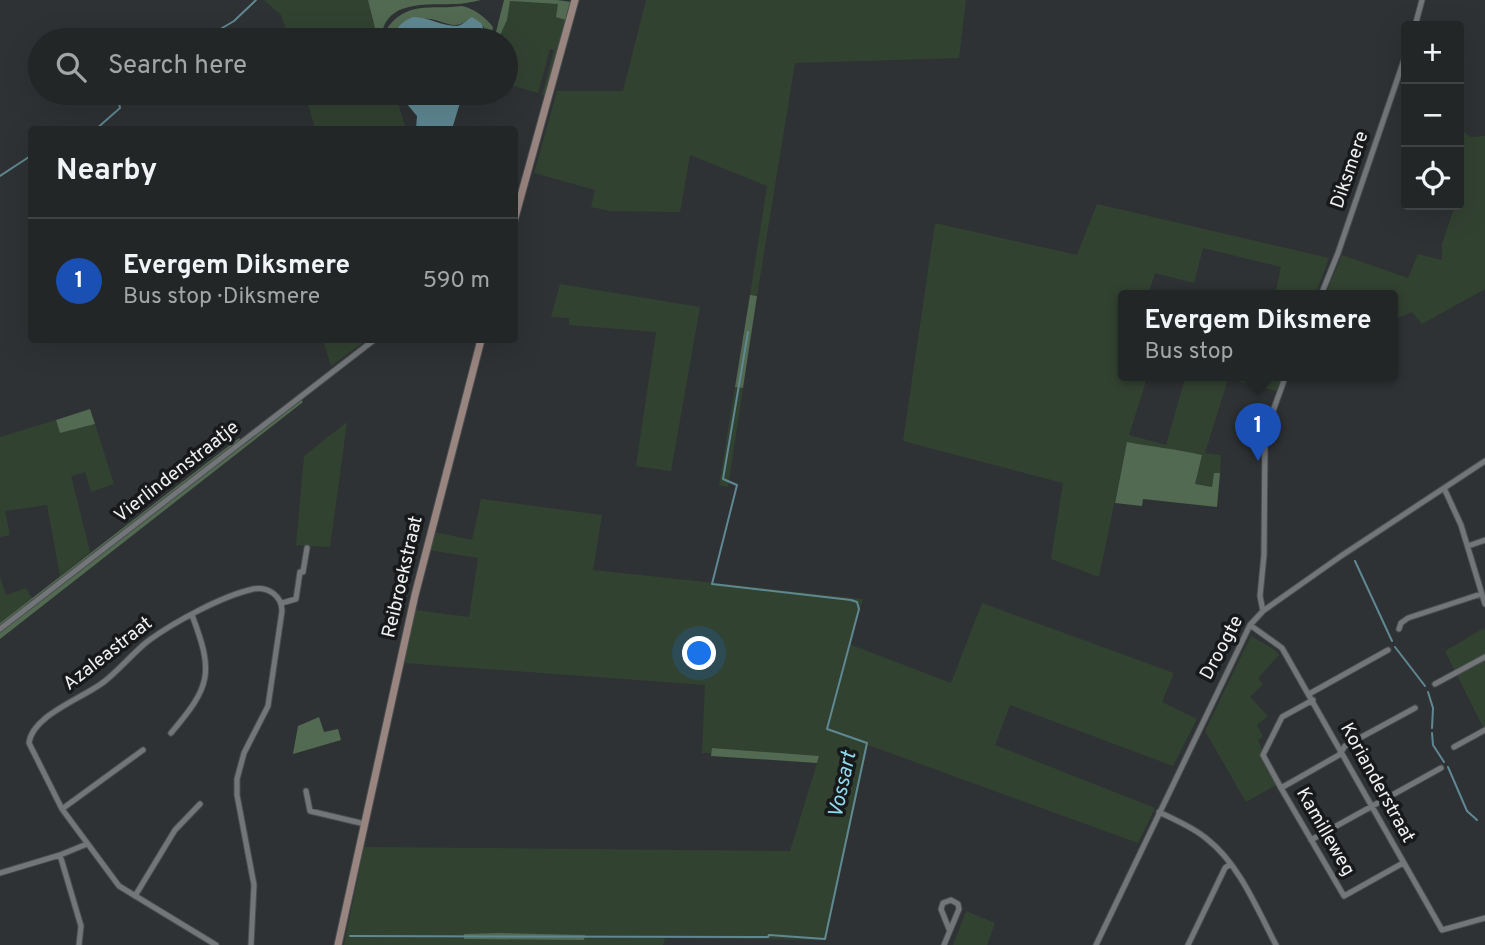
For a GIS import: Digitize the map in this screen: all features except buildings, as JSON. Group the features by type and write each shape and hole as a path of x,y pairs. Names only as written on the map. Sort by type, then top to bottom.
{"street":[{"path":"518,207 575,0"},
{"path":"1416,21 1422,0"},
{"name":"Diksmere","path":"1323,290 1401,69"},
{"name":"Vierlindenstraatje","path":"0,629 370,343"},
{"name":"Reibroekstraat","path":"338,945 432,519 480,343"},
{"path":"1263,611 1260,596 1264,555 1265,439 1284,381"},
{"name":"Droogte","path":"1096,945 1250,625 1263,611 1485,461"},
{"path":"1444,488 1468,546 1485,604"},
{"path":"1468,546 1485,540"},
{"path":"251,945 254,885 237,795 237,779 244,753 268,706 282,603 296,599 307,548"},
{"name":"Azaleastraat","path":"216,945 119,886 62,809 31,749 30,738 35,726 104,682 146,643 172,625 255,588 271,591 282,603"},
{"path":"1399,629 1401,623 1408,618 1481,594"},
{"path":"171,733 195,704 206,676 204,646 192,615"},
{"name":"Korianderstraat","path":"1250,625 1282,648 1443,930 1485,918"},
{"path":"1281,788 1263,755 1282,717 1388,650"},
{"path":"1435,684 1485,657"},
{"name":"Kamilleweg","path":"1403,863 1344,896 1281,788 1339,755 1345,746 1415,708"},
{"path":"1454,747 1485,730"},
{"path":"62,809 143,750"},
{"path":"1311,840 1441,768"},
{"path":"306,791 310,811 313,813 365,824"},
{"path":"135,896 175,830 200,804"},
{"path":"1159,812 1208,839 1230,864 1276,945"},
{"path":"0,873 87,844"},
{"path":"60,855 81,926 79,945"},
{"path":"1188,945 1225,868 1230,864"},
{"path":"944,945 959,909 958,904 951,900 943,903 941,909 949,929"}],"green space":[{"path":"264,0 368,0 375,28 286,28 281,15"},
{"path":"368,0 481,0 407,7 389,18 384,28 375,28"},
{"path":"504,0 571,2 566,20 556,17 558,4 510,1 503,28 497,28"},
{"path":"646,0 966,0 959,58 795,63 757,296 750,295 767,186 690,155 680,212 610,211 591,207 595,190 534,173 557,91 623,91"},
{"path":"509,1 559,4 566,20 546,96 542,95 554,50 550,49 538,93 518,87 518,28 503,28"},
{"path":"462,6 479,14 493,28 484,28 467,20 462,24 451,25 424,19 397,28 388,28 402,14 420,8"},
{"path":"308,105 399,105 405,126 314,126"},
{"path":"1464,132 1471,137 1485,136 1485,289 1422,324 1412,312 1398,318 1398,290 1327,290 1342,255 1408,278 1418,254 1442,260 1442,244 1453,210 1464,210"},
{"path":"1097,204 1329,258 1317,290 1276,290 1281,267 1203,248 1194,283 1155,273 1150,290 1118,290 1118,381 1146,381 1129,435 1166,445 1184,381 1227,381 1205,453 1221,455 1220,473 1214,473 1212,487 1195,484 1201,455 1127,442 1099,577 1051,559 1063,483 903,441 935,223 1077,255"},
{"path":"560,284 700,307 671,471 636,466 656,332 569,325 569,318 551,317"},
{"path":"750,295 757,296 743,388 735,387"},
{"path":"324,343 363,343 331,366"},
{"path":"1236,381 1280,381 1276,391"},
{"path":"735,387 743,388 728,487 719,485"},
{"path":"301,399 303,402 0,639 0,623 239,438 245,444"},
{"path":"90,409 95,424 60,433 56,420"},
{"path":"56,420 60,433 95,424 114,484 91,492 85,472 71,476 90,552 60,576 47,505 5,511 10,535 0,537 0,437"},
{"path":"347,422 330,547 296,545 304,456"},
{"path":"1127,442 1202,455 1195,484 1212,487 1214,473 1220,473 1217,507 1143,499 1142,506 1115,503"},
{"path":"481,499 602,515 593,570 863,599 849,644 951,683 982,603 1174,673 1162,702 1197,719 1173,766 1010,705 995,745 1155,808 1138,843 868,745 826,940 665,938 663,945 344,945 364,847 790,851 819,757 712,748 712,753 702,753 705,685 404,663 416,610 469,617 478,558 429,550 434,532 472,540"},
{"path":"0,577 6,595 26,588 32,598 0,623"},
{"path":"1484,628 1485,631 1485,731 1445,651"},
{"path":"1251,636 1279,655 1258,678 1263,684 1250,697 1268,716 1257,725 1263,737 1258,740 1262,750 1260,757 1276,785 1246,802 1205,731"},
{"path":"319,717 324,732 338,729 341,740 293,754 298,726"},
{"path":"712,748 819,756 817,763 711,756"},
{"path":"966,911 995,923 987,945 953,945"},
{"path":"464,934 585,935 584,940 464,939"}],"water":[{"path":"413,17 424,18 456,26 472,17 483,28 398,28"},
{"path":"408,105 459,105 453,126 416,126 417,116"}],"waterway":[{"path":"222,28 234,21 256,0"},
{"path":"100,126 120,108 119,105"},
{"path":"0,176 28,158"},
{"name":"Vossart","path":"350,936 769,935 825,939 867,743 827,729 859,609 857,602 851,600 712,584 737,485 723,479 748,332"},
{"path":"1355,561 1392,641"},
{"path":"1395,647 1425,686"},
{"path":"1428,692 1433,708 1432,728"},
{"path":"1432,733 1433,745 1444,762"},
{"path":"1448,767 1467,811 1477,820"}],"place":[{"name":"Evergem Diksmere","path":"1258,461"}]}
